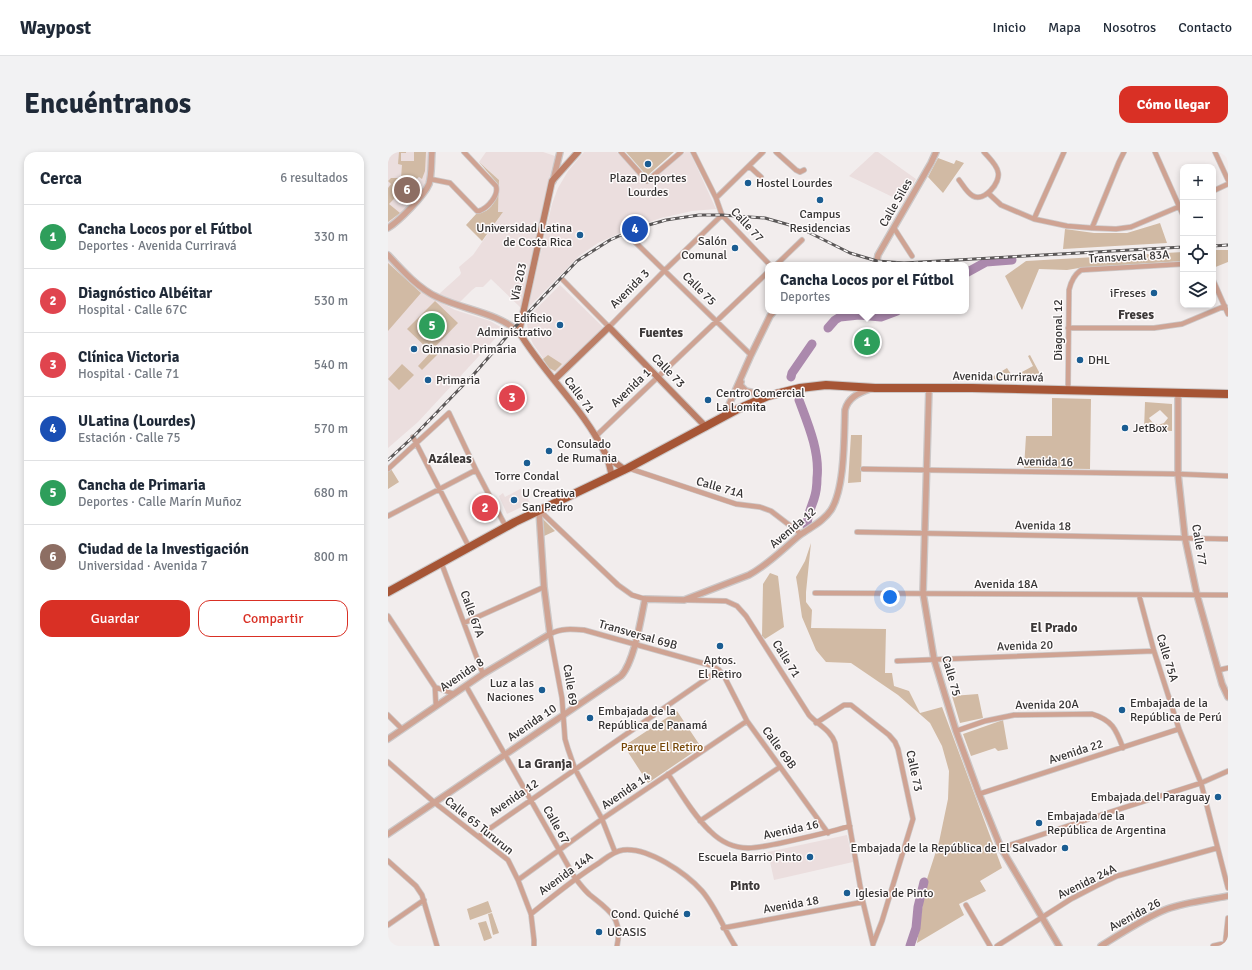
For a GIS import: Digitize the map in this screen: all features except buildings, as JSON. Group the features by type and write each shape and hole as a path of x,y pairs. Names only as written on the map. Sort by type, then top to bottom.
{"highway":[{"name":"Avenida Curriravá","path":"388,592 506,527 626,469 724,416 768,396 800,388 822,385 875,388 1068,390 1228,394"}],"main road":[{"name":"Vía 203","path":"519,332 552,181 578,152"},
{"name":"Calle 73","path":"609,326 706,427"},
{"name":"Avenida 3","path":"554,380 609,326"},
{"name":"Calle 71","path":"519,332 585,420 606,456 612,476"},
{"path":"606,456 626,469"}],"street":[{"path":"389,229 401,218 427,188 430,179 432,152"},
{"path":"430,179 450,183 477,211 485,208 494,197 497,189 494,182 464,152"},
{"path":"552,181 560,152"},
{"path":"620,152 647,182 681,152"},
{"name":"Calle 77","path":"693,152 716,198 722,215 767,262"},
{"path":"716,198 763,152"},
{"path":"776,152 796,170 800,172 804,170"},
{"name":"Calle Siles","path":"877,262 878,255 928,170 936,152"},
{"path":"959,180 973,197 979,198 988,193 998,178 999,173 984,152"},
{"path":"1034,219 1064,152"},
{"path":"1092,228 1124,152"},
{"path":"1155,152 1180,204"},
{"path":"1216,152 1228,180"},
{"path":"749,166 761,177"},
{"path":"1216,190 1228,184"},
{"path":"988,193 1001,206 1034,219 1067,226 1092,228 1116,229 1131,227 1180,206"},
{"name":"Avenida 3","path":"609,326 722,215"},
{"path":"894,228 912,256"},
{"name":"Calle 75","path":"632,239 751,355"},
{"path":"779,262 802,240"},
{"path":"388,255 414,280 435,296 500,320 519,332"},
{"name":"Transversal 83A","path":"1077,273 1081,270 1180,264"},
{"name":"Diagonal 12","path":"1068,390 1069,290 1072,280 1077,273"},
{"name":"Avenida 1","path":"595,437 765,275"},
{"name":"Calle 73","path":"563,280 609,326"},
{"path":"1216,286 1228,314"},
{"path":"1068,328 1154,328 1182,324 1225,306"},
{"path":"724,416 751,355 772,314"},
{"path":"741,379 740,385 746,391 768,396"},
{"name":"Avenida 12","path":"684,600 758,570 774,559 801,534 819,522 831,510 838,494 841,481 845,410 847,404 857,394 875,388"},
{"name":"Calle 75","path":"929,388 924,594 934,659 956,731 1001,848 1059,946"},
{"name":"Calle 77","path":"1178,393 1178,474 1185,538 1197,595 1222,684 1228,697"},
{"path":"388,469 449,413 476,470 506,527"},
{"path":"413,437 469,547"},
{"name":"Calle 71A","path":"626,469 736,504 760,507 771,511 801,534"},
{"name":"Avenida 16","path":"863,469 1228,476"},
{"path":"388,516 476,470"},
{"name":"Calle 69","path":"539,510 544,587 550,634 562,698 568,749 575,769 602,819 615,852"},
{"name":"Calle 71","path":"539,510 618,585 632,595 645,599 720,601 732,603 737,606 746,616 802,706 816,723 830,732 833,737 863,902 873,945"},
{"name":"Avenida 18","path":"857,532 1228,539"},
{"name":"Calle 67A","path":"442,562 483,674"},
{"path":"464,623 544,587"},
{"name":"Avenida 18A","path":"815,593 1228,595"},
{"name":"Calle 75A","path":"1139,594 1154,651 1179,729 1201,783 1228,888"},
{"name":"Avenida 10","path":"388,834 621,676 626,671 629,663 645,599"},
{"path":"388,616 435,687 436,706"},
{"name":"Transversal 69B","path":"550,634 558,630 584,630 713,666 720,670"},
{"name":"Avenida 8","path":"388,739 483,674 550,634"},
{"name":"Avenida 20","path":"897,661 1154,651"},
{"path":"1219,670 1228,668"},
{"name":"Avenida 12","path":"479,836 720,670"},
{"name":"Calle 69B","path":"720,670 747,721 828,833"},
{"name":"Calle 67","path":"466,686 575,878 583,888 607,908 616,920 619,938 617,946"},
{"path":"435,687 454,694"},
{"name":"Calle 73","path":"816,723 847,704 854,707 890,735 898,749 913,820 882,921 873,945"},
{"name":"Avenida 20A","path":"956,731 1014,715 1092,714 1102,718 1113,727 1123,748"},
{"path":"388,715 402,728"},
{"name":"Avenida 14","path":"518,880 602,819 747,721"},
{"name":"Avenida 22","path":"979,794 1179,729"},
{"name":"Calle 65 Tururun","path":"388,762 435,803 508,860 518,880 530,914 534,946"},
{"path":"668,774 700,821 780,767"},
{"path":"1001,848 1201,783 1228,771"},
{"name":"Avenida 16","path":"700,821 720,840 736,847 748,848 828,833 850,826"},
{"name":"Avenida 24A","path":"997,946 1042,917 1090,889 1117,876 1217,848"},
{"path":"615,852 623,850 648,854 673,867 701,891 711,904 723,928 735,946"},
{"name":"Avenida 14A","path":"530,914 575,878 615,852"},
{"path":"388,862 416,886 422,895 437,946"},
{"name":"Avenida 26","path":"1101,946 1167,909 1196,901 1228,896"},
{"path":"388,925 424,900"},
{"name":"Avenida 18","path":"723,928 863,902"},
{"path":"966,905 990,946"},
{"path":"1213,946 1225,944 1228,918"}],"shaded area":[{"path":"388,152 429,152 429,185 388,228"},
{"name":"Universidad Latina de Costa Rica","path":"486,152 543,152 555,156 544,199 521,308 491,279 483,287 476,287 472,290 459,303 439,294 460,275 461,273 459,267 473,255 503,212 498,212 499,180 479,162"},
{"name":"Universidad Latina de Costa Rica","path":"584,152 617,152 647,184 685,152 690,152 716,209 692,211 661,218 631,228 598,243 579,256 528,308 552,204 558,188 568,171"},
{"path":"875,152 878,152 916,179 903,202 849,176"},
{"path":"388,261 425,294 455,310 490,321 504,329 418,422 388,448"},
{"name":"Edificio Administrativo","path":"560,285 603,327 557,372 553,372 533,344 527,325 528,319 532,313"},
{"name":"U Creativa San Pedro","path":"522,488 530,503 507,514 499,496 503,493 505,497"},
{"name":"Escuela Barrio Pinto","path":"847,835 853,862 774,880 768,852"}],"green space":[{"path":"399,152 406,152 401,153 401,161 414,161 414,152 426,152 425,171 422,179 419,177 389,204 400,213 388,222 388,188 391,184 388,181 391,178 401,178 402,165 398,164"},
{"name":"Plaza Deportes Lourdes","path":"626,152 674,152 647,176"},
{"path":"938,158 954,164 956,160 964,163 943,193 928,177"},
{"path":"479,162 499,180 498,212 503,212 482,241 466,225 477,213 491,207 496,198 498,188 497,183"},
{"path":"1160,223 1167,243 1063,249 1065,229 1094,233 1127,233"},
{"path":"1216,250 1228,250 1228,262 1216,267"},
{"path":"1180,252 1180,261 1067,270 1039,269 1022,310 1005,276 1026,261"},
{"path":"388,263 421,293 388,331"},
{"path":"435,301 458,323 434,348 439,353 422,370 418,366 431,352 407,329"},
{"path":"862,331 876,333 873,354 858,352"},
{"path":"548,355 562,364 555,371 549,368 543,359"},
{"path":"1030,355 1039,372 1040,381 989,379 1007,368 1013,377 1033,366 1028,356"},
{"path":"402,364 414,375 399,390 388,379"},
{"path":"1052,398 1091,399 1090,469 1024,468 1026,436 1052,436"},
{"path":"1145,402 1172,404 1172,431 1144,430","holes":["1160,410 1168,418 1164,423 1158,425 1152,422 1149,418"]},
{"path":"851,435 862,435 861,482 848,483"},
{"path":"391,469 399,482 388,489 388,472"},
{"path":"541,517 555,531 542,537"},
{"path":"811,543 806,602 812,610 811,628 886,629 885,673 892,673 894,686 909,691 920,713 942,707 1002,868 980,881 986,891 959,904 964,915 917,943 926,882 939,842 948,799 949,771 942,746 930,723 898,695 851,663 826,662 816,650 802,617 796,577 805,561"},
{"path":"770,573 778,576 784,627 765,639 762,636 763,584"},
{"path":"978,694 983,718 960,723 952,696"},
{"name":"Parque El Retiro","path":"677,711 701,747 648,783 624,746"},
{"path":"1003,720 1008,749 998,751 995,748 971,756 963,734"},
{"path":"488,901 492,912 470,920 467,909"},
{"path":"492,913 499,933 493,935 488,914"},
{"path":"486,921 492,938 484,941 478,923"}],"waterway":[{"path":"969,271 986,262 1012,260"},
{"path":"828,328 840,317 859,315 881,317 889,314"},
{"path":"791,377 792,373 812,344"},
{"path":"799,400 817,458 816,492 808,515 807,526"},
{"path":"910,946 916,928 918,907 924,882"}],"railway":[{"path":"388,460 413,437 474,374 523,318 577,261 610,240 635,229 666,220 699,215 765,218 800,228 850,253 877,261 890,262"},
{"path":"1216,246 1228,245"},
{"path":"921,262 1180,247"}],"place":[{"name":"Plaza Deportes Lourdes","path":"648,164"},
{"name":"Hostel Lourdes","path":"748,183"},
{"name":"Ciudad de la Investigación","path":"407,190"},
{"name":"Campus Residencias","path":"820,200"},
{"name":"ULatina (Lourdes)","path":"635,229"},
{"name":"Universidad Latina de Costa Rica","path":"580,235"},
{"name":"Salón Comunal","path":"735,248"},
{"name":"iFreses","path":"1154,293"},
{"name":"Edificio Administrativo","path":"560,325"},
{"name":"Cancha de Primaria","path":"432,326"},
{"name":"Cancha Locos por el Fútbol","path":"867,342"},
{"name":"Gimnasio Primaria","path":"414,349"},
{"name":"DHL","path":"1080,360"},
{"name":"Primaria","path":"428,380"},
{"name":"Clínica Victoria","path":"512,398"},
{"name":"Centro Comercial La Lomita","path":"708,400"},
{"name":"JetBox","path":"1125,428"},
{"name":"Consulado de Rumania","path":"549,451"},
{"name":"Torre Condal","path":"527,463"},
{"name":"U Creativa San Pedro","path":"514,500"},
{"name":"Diagnóstico Albéitar","path":"485,508"},
{"name":"Aptos. El Retiro","path":"720,646"},
{"name":"Luz a las Naciones","path":"542,690"},
{"name":"Embajada de la República de Perú","path":"1122,710"},
{"name":"Embajada de la República de Panamá","path":"590,718"},
{"name":"Embajada del Paraguay","path":"1218,797"},
{"name":"Embajada de la República de Argentina","path":"1039,823"},
{"name":"Embajada de la República de El Salvador","path":"1065,848"},
{"name":"Escuela Barrio Pinto","path":"810,857"},
{"name":"Iglesia de Pinto","path":"847,893"},
{"name":"Cond. Quiché","path":"687,914"},
{"name":"UCASIS","path":"599,932"}],"district":[{"name":"Freses","path":"1136,315"},
{"name":"Fuentes","path":"661,333"},
{"name":"Azáleas","path":"450,459"},
{"name":"El Prado","path":"1054,628"},
{"name":"La Granja","path":"545,764"},
{"name":"Pinto","path":"745,886"}]}
